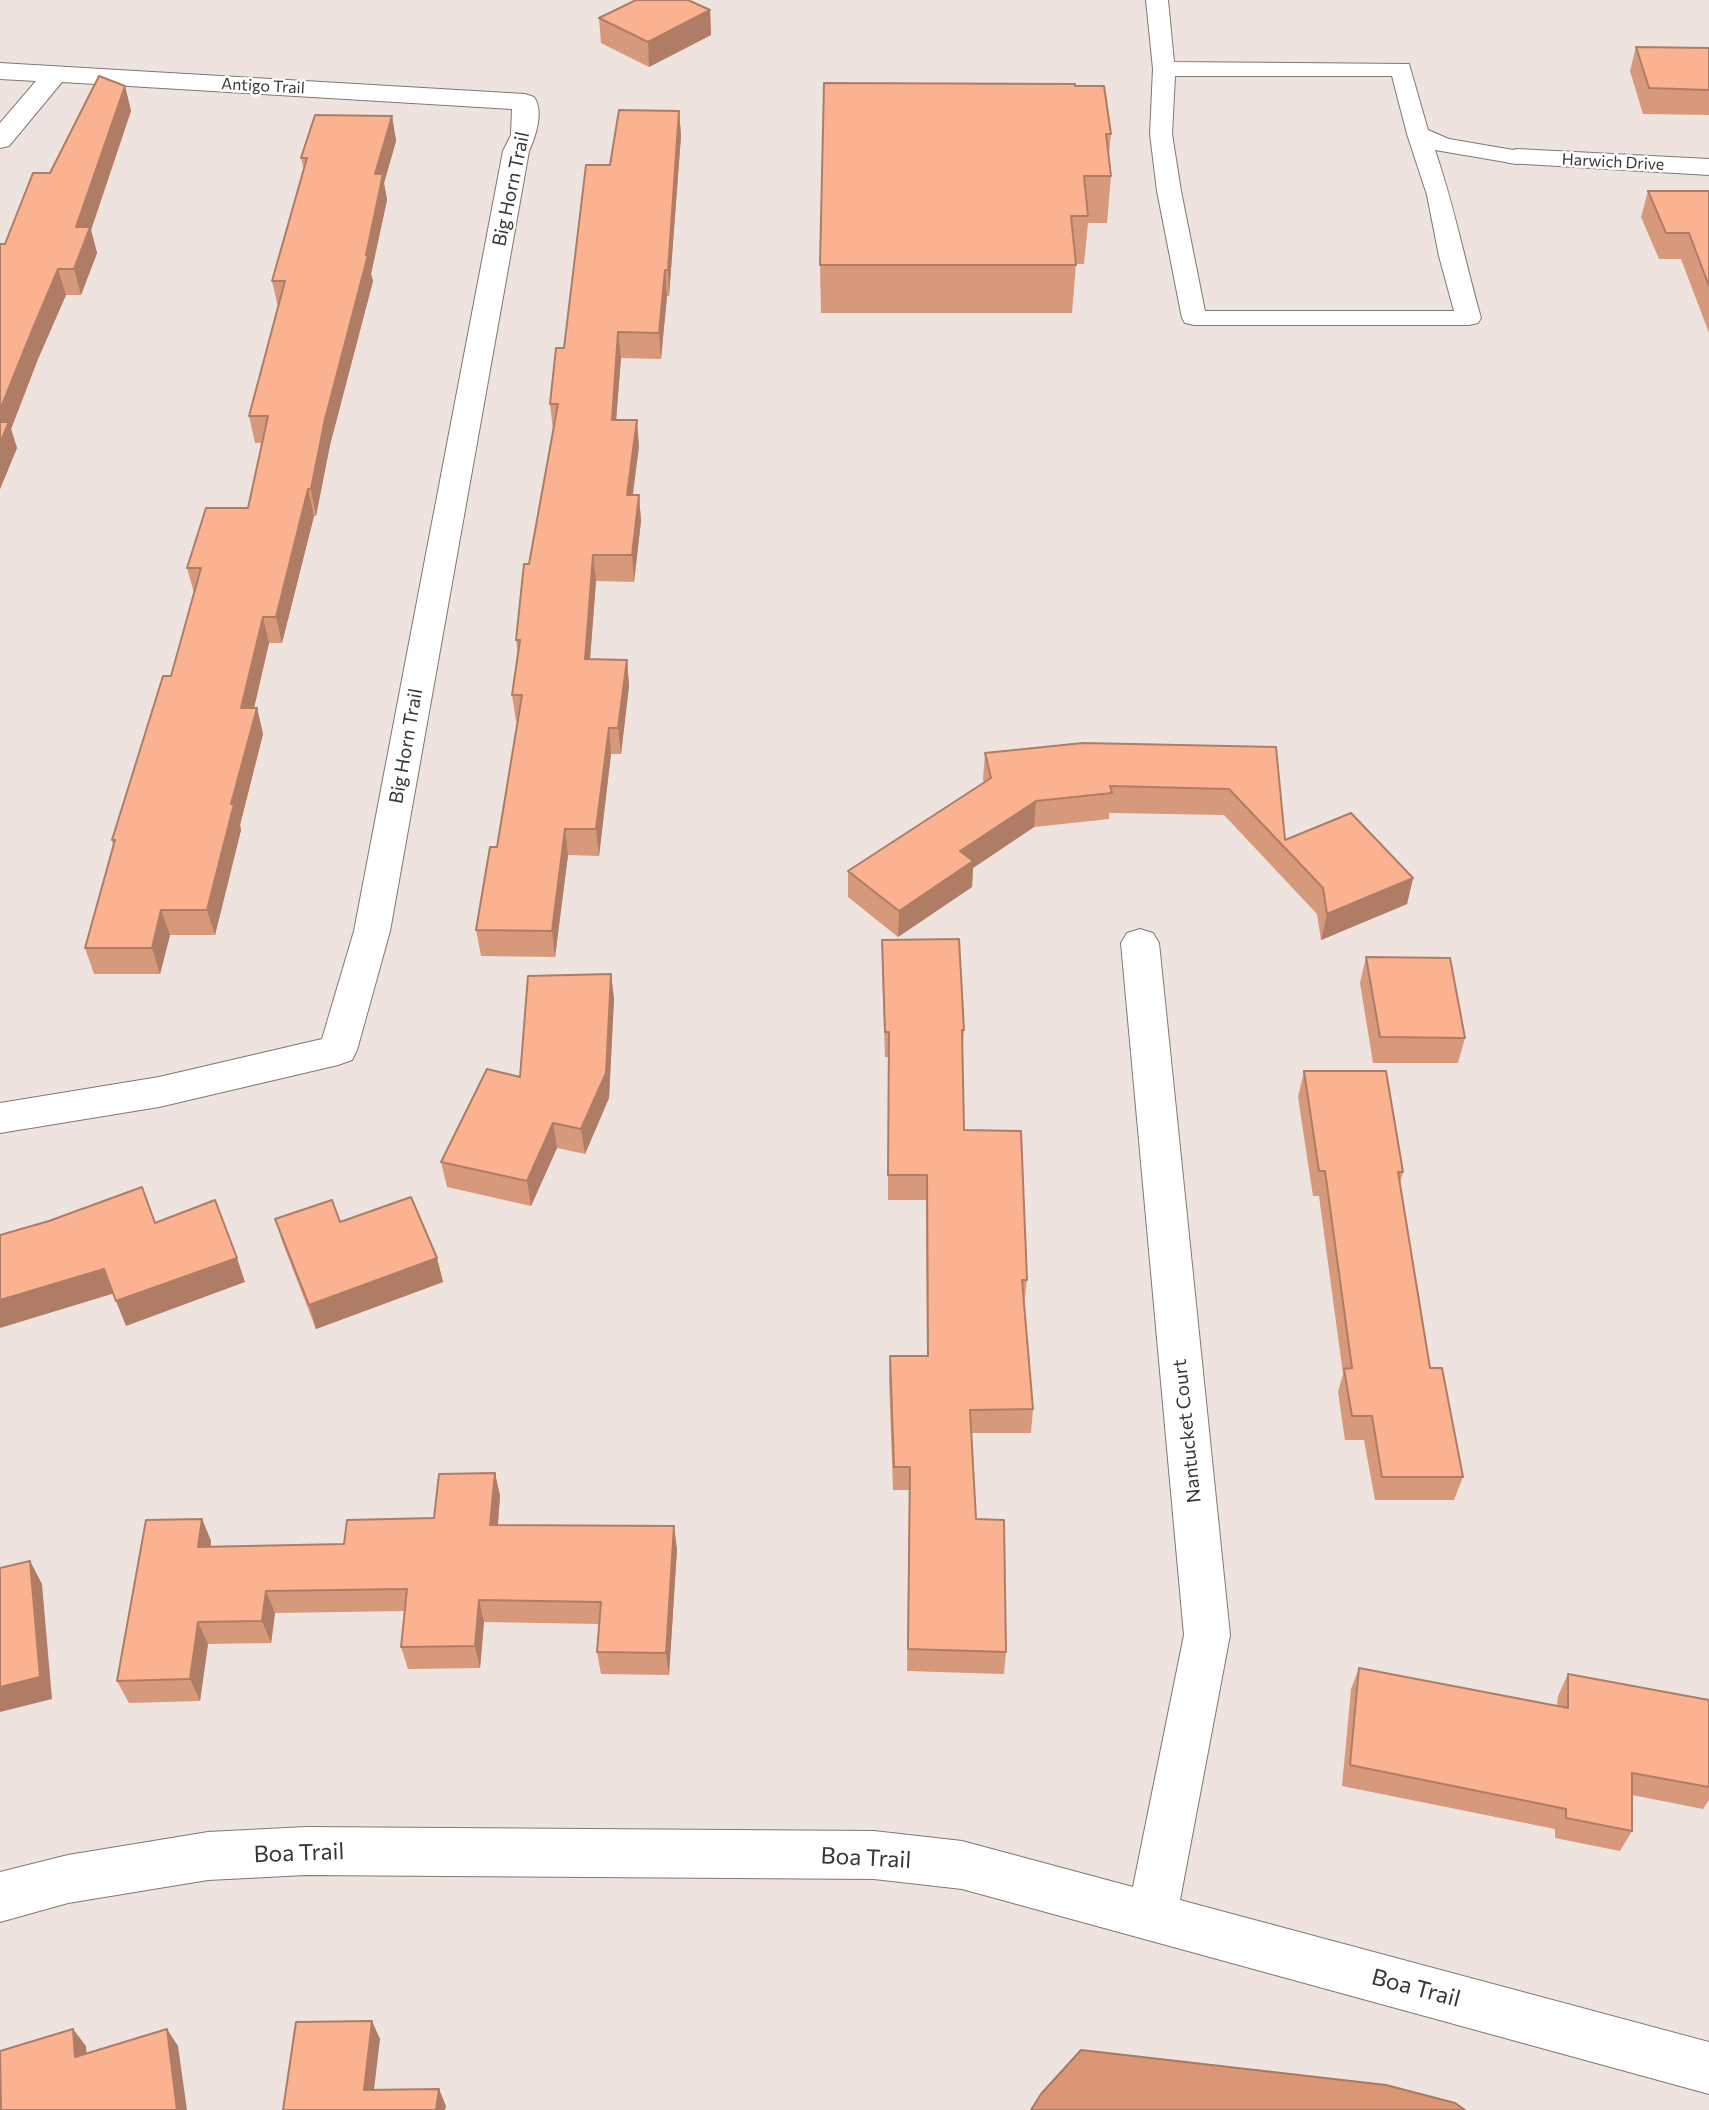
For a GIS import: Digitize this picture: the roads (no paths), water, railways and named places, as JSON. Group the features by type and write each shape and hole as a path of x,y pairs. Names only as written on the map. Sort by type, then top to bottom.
{"street":[{"name":"Antigo Trail","path":"0,71 525,102"},
{"path":"0,140 54,75"},
{"name":"Big Horn Trail","path":"0,1118 159,1092 338,1049 372,931 513,165 524,135 525,102"},
{"name":"Harwich Drive","path":"1517,157 1709,167"},
{"name":"Nantucket Court","path":"1140,943 1207,1635 1152,1915"},
{"name":"Boa Trail","path":"0,1897 68,1879 208,1856 306,1851 874,1855 962,1866 1152,1915 1709,2068"}],"lane":[{"path":"1157,0 1164,69 1161,134 1169,191 1194,318 1469,318 1451,256 1438,195 1401,69 1164,69"},
{"path":"1418,134 1443,145 1517,157"}]}
